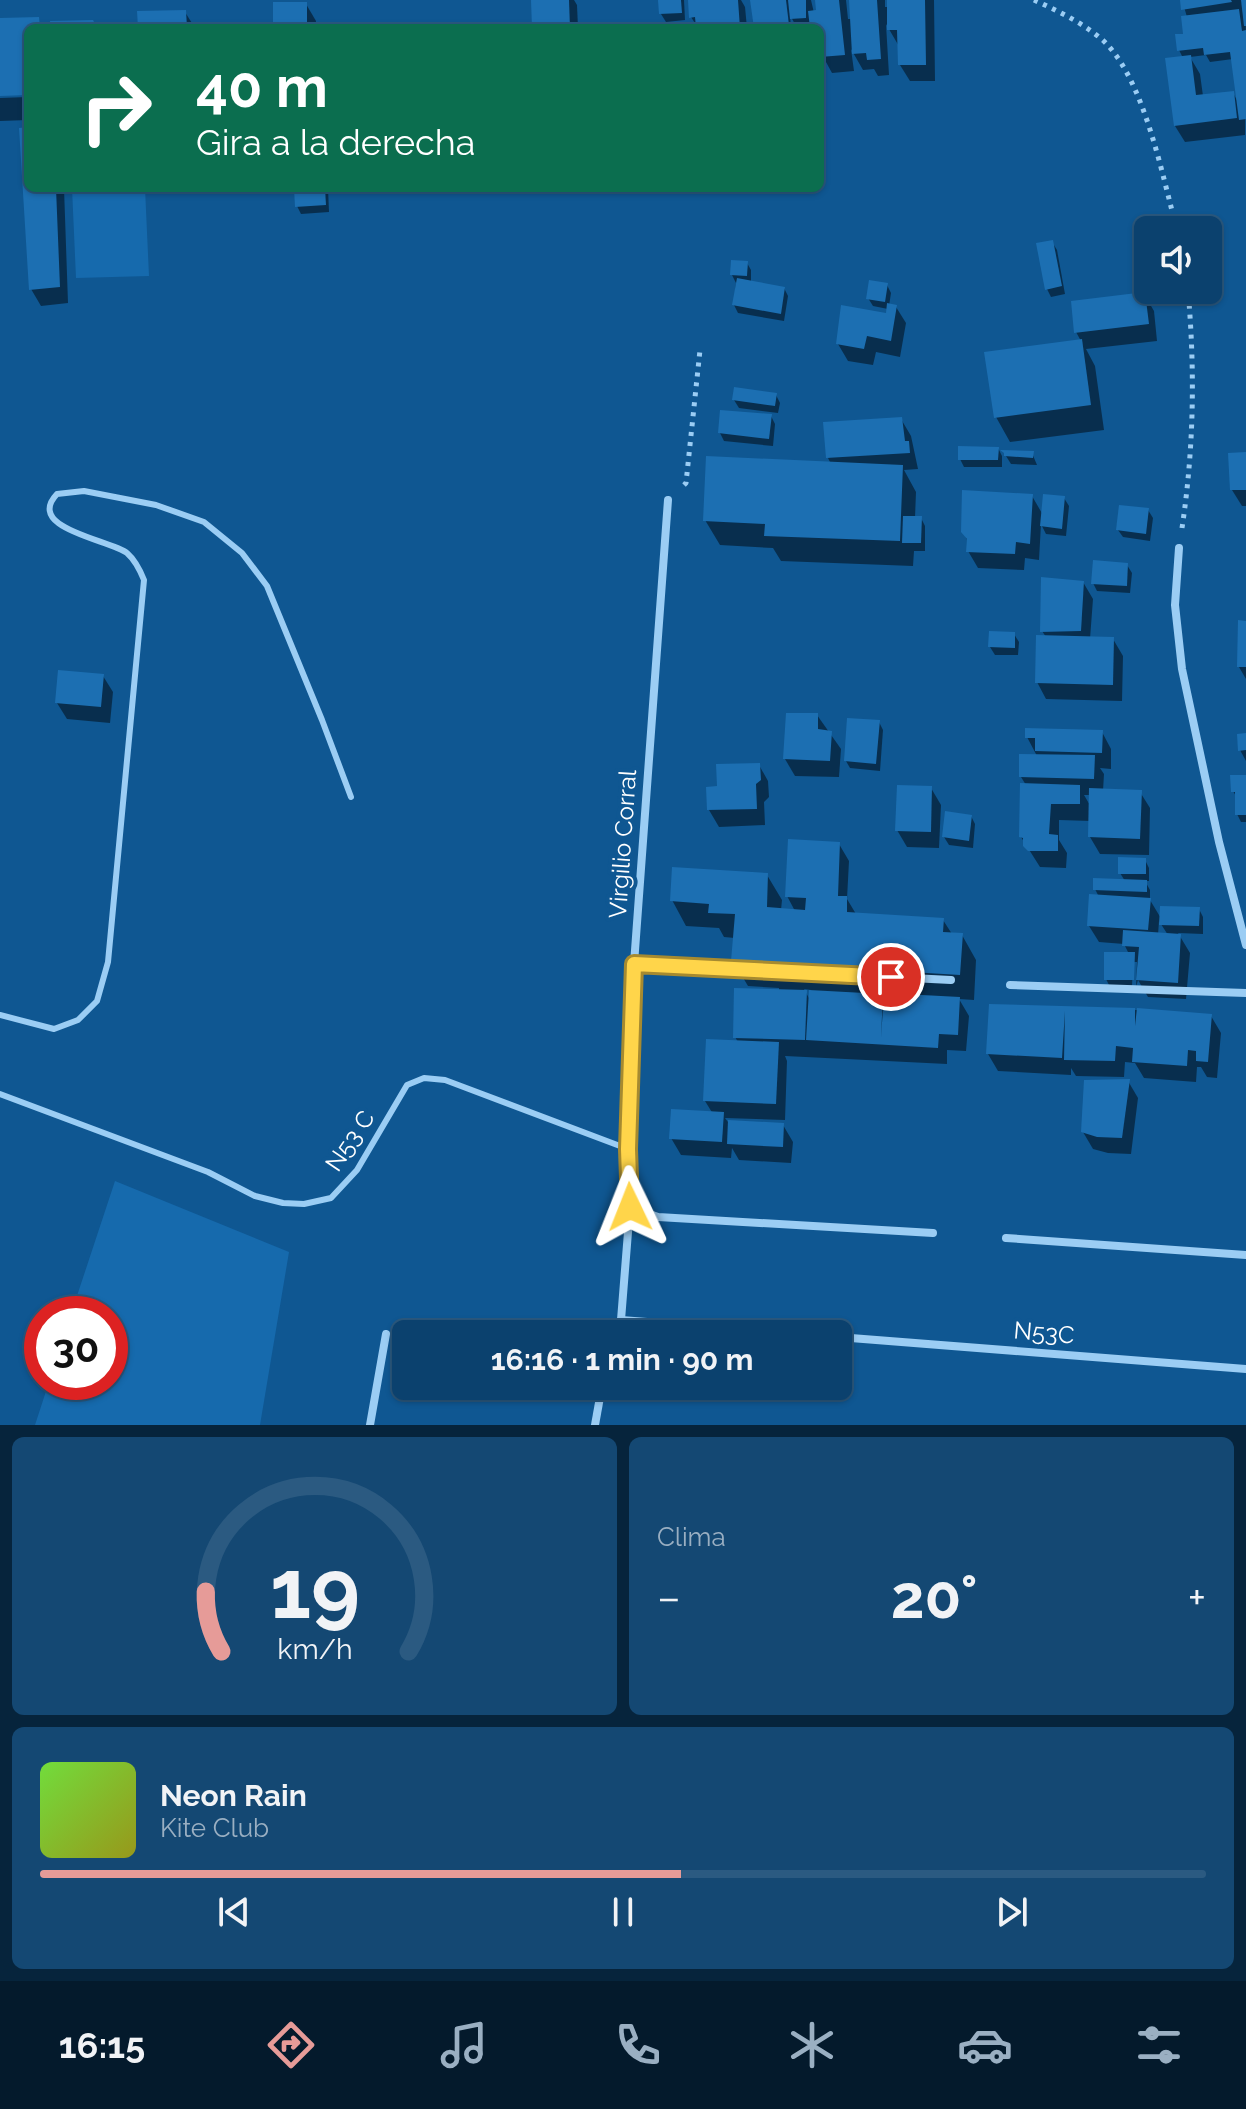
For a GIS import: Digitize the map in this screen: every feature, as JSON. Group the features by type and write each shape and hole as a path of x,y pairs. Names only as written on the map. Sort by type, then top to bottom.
{"street":[{"name":"Virgilio Corral","path":"621,1320 630,1207 628,1149 634,964 668,500"},
{"path":"1179,548 1175,605 1182,669 1219,842 1246,945"},
{"path":"634,964 951,980"},
{"path":"1010,985 1246,993"},
{"path":"630,1207 658,1217 933,1233"},
{"path":"1006,1238 1246,1255"},
{"path":"370,1425 386,1334"},
{"name":"N53C","path":"852,1338 1246,1369"},
{"path":"595,1425 599,1400"}],"lane":[{"path":"0,1015 54,1029 78,1020 97,1001 108,962 144,580 126,552 108,542 68,531 54,519 51,505 57,494 84,491 156,505 204,522 242,553 267,586 351,797"},
{"name":"N53 C","path":"0,1094 208,1172 255,1196 283,1203 304,1204 331,1198 357,1170 407,1085 424,1078 445,1080 628,1149"}],"path":[{"path":"1034,0 1062,13 1101,38 1127,72 1141,104 1173,216"},
{"path":"1179,548 1193,421 1193,340 1189,304"},
{"path":"668,500 686,483 700,350"}],"shaded area":[{"path":"72,192 145,192 149,276 76,278"},
{"path":"115,1181 289,1252 260,1425 35,1425 43,1400 128,1400 128,1296 77,1296"}],"building":[{"path":"531,0 569,0 570,24 532,24"},
{"path":"658,0 681,0 682,13 659,14"},
{"path":"688,0 738,0 740,24 696,24 695,17 689,18"},
{"path":"750,0 786,0 789,24 753,24"},
{"path":"788,0 806,0 806,18 790,19"},
{"path":"815,0 839,0 845,55 824,57 824,24 810,24 808,11 816,10"},
{"path":"849,0 877,0 881,59 867,60 866,53 852,54"},
{"path":"887,0 925,0 926,65 898,65 897,30 887,30"},
{"path":"1180,0 1231,0 1232,2 1181,10"},
{"path":"1241,0 1246,0 1246,26 1244,26"},
{"path":"273,2 307,2 307,24 273,24"},
{"path":"1239,9 1242,31 1246,30 1246,119 1239,120 1230,52 1204,55 1203,48 1177,51 1175,34 1183,34 1181,16"},
{"path":"186,10 187,24 138,24 137,11"},
{"path":"39,17 40,24 24,24 24,95 0,96 0,18"},
{"path":"93,20 95,24 50,24 50,21"},
{"path":"1191,55 1196,95 1234,91 1237,118 1174,126 1165,58"},
{"path":"24,127 24,192 56,192 60,287 29,290 19,128"},
{"path":"294,192 325,192 326,205 295,207"},
{"path":"1053,240 1062,286 1045,290 1036,243"},
{"path":"731,260 748,261 747,276 730,275"},
{"path":"737,278 785,287 781,314 732,305"},
{"path":"869,280 888,283 885,302 866,299"},
{"path":"1134,293 1134,304 1146,304 1149,324 1074,333 1071,301"},
{"path":"887,303 897,305 891,341 867,336 864,349 836,344 841,305 886,313"},
{"path":"1082,339 1091,405 994,418 984,352"},
{"path":"734,387 777,393 775,406 732,400"},
{"path":"720,410 772,414 769,439 718,433"},
{"path":"902,417 910,453 826,458 823,422"},
{"path":"958,446 999,447 998,460 958,460"},
{"path":"1000,450 1034,451 1033,458 1004,456"},
{"path":"1246,452 1246,490 1230,490 1228,453"},
{"path":"706,456 903,465 900,541 764,536 765,524 703,521"},
{"path":"962,490 1033,494 1030,544 1016,542 1015,554 966,552 967,539 961,532"},
{"path":"1043,494 1065,496 1062,529 1040,526"},
{"path":"1119,505 1149,508 1146,534 1116,530"},
{"path":"903,516 922,516 921,543 902,543"},
{"path":"1093,560 1128,563 1127,586 1091,584"},
{"path":"1041,577 1084,581 1081,631 1040,632"},
{"path":"1238,620 1246,621 1246,667 1237,667"},
{"path":"989,631 1015,632 1015,648 988,647"},
{"path":"1036,635 1114,637 1113,685 1035,683"},
{"path":"58,670 104,674 101,707 55,703"},
{"path":"786,713 818,713 818,729 832,731 830,761 783,759"},
{"path":"847,718 880,720 876,764 844,761"},
{"path":"1025,728 1103,730 1102,753 1035,751 1035,738 1025,738"},
{"path":"1246,733 1246,750 1238,751 1237,734"},
{"path":"1019,754 1095,755 1094,779 1019,777"},
{"path":"760,763 761,780 756,784 757,809 707,810 706,787 717,786 716,764"},
{"path":"1230,775 1246,775 1246,815 1235,815 1235,792 1231,792"},
{"path":"1020,783 1080,785 1080,804 1051,804 1049,834 1058,835 1058,851 1028,851 1023,846 1023,838 1019,837"},
{"path":"897,785 932,786 931,832 895,831"},
{"path":"1089,788 1142,790 1140,839 1088,837"},
{"path":"945,811 972,815 969,841 942,837"},
{"path":"788,839 840,842 838,896 847,896 847,912 944,918 943,932 963,933 960,975 731,961 735,914 708,913 709,904 670,901 672,867 768,873 767,907 805,910 806,898 785,897"},
{"path":"1118,857 1146,858 1146,874 1118,874"},
{"path":"1093,878 1147,880 1147,892 1093,890"},
{"path":"1089,894 1151,898 1148,930 1087,926"},
{"path":"1160,906 1200,907 1199,926 1159,925"},
{"path":"1123,930 1181,934 1178,983 1136,980 1139,947 1122,946"},
{"path":"1104,952 1135,952 1134,980 1104,980"},
{"path":"734,988 807,990 805,1040 733,1038"},
{"path":"809,990 883,994 881,1038 884,993 960,997 958,1035 939,1034 938,1048 806,1040"},
{"path":"989,1004 1135,1008 1135,1026 1137,1008 1212,1014 1208,1062 1196,1061 1196,1051 1188,1050 1187,1066 1132,1062 1133,1048 1116,1046 1115,1061 1064,1060 1065,1011 1062,1058 986,1054"},
{"path":"706,1039 779,1042 776,1104 703,1101"},
{"path":"1130,1079 1122,1138 1097,1137 1081,1132 1084,1080"},
{"path":"671,1109 724,1112 722,1142 669,1139"},
{"path":"728,1120 784,1123 783,1147 727,1144"}],"route":[{"path":"630,1207 628,1149 634,964 891,977"}]}
